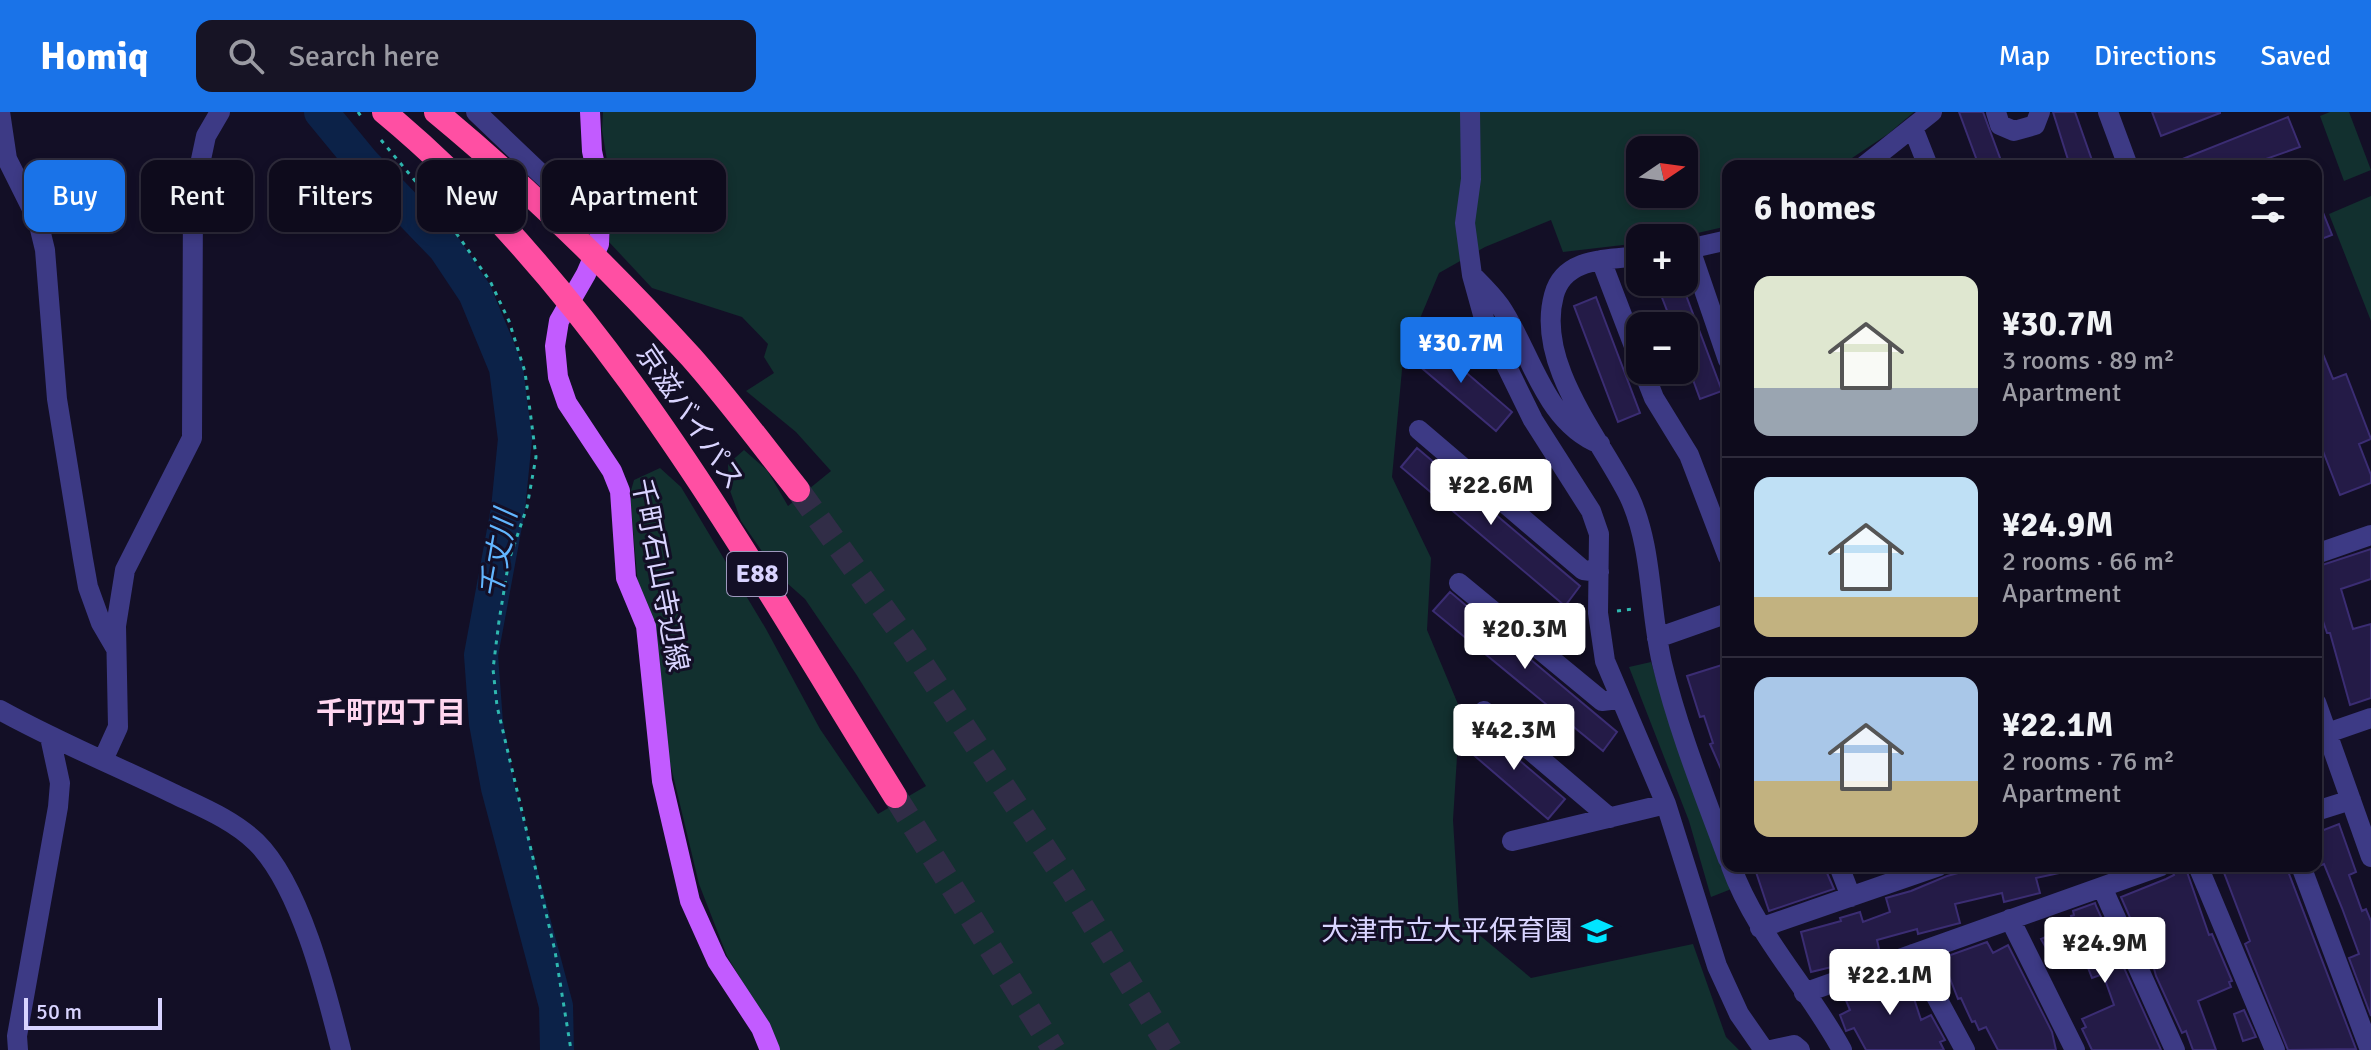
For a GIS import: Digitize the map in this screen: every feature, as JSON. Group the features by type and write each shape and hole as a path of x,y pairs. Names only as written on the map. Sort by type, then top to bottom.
{"highway":[{"name":"京滋バイパス","path":"436,112 494,160 616,277 693,360 798,490"},
{"name":"京滋バイパス","path":"376,123 450,171 551,280 613,356 753,568 895,796"}],"main road":[{"name":"千町石山寺辺線","path":"590,112 594,160"},
{"name":"千町石山寺辺線","path":"600,232 599,244 586,274 559,321 555,346 558,377 567,403 612,471 620,491 626,578 646,626 662,781 690,901 717,961 761,1028 770,1050"}],"street":[{"path":"0,112 7,159 38,221 45,250 57,399 88,587 101,623 117,651"},
{"path":"103,760 118,727 116,626 125,570 192,438 193,197 206,136 220,112"},
{"path":"476,112 542,175"},
{"path":"1470,112 1471,179 1465,223 1472,275 1485,322 1533,420 1591,511 1599,534 1598,613 1605,661 1666,804 1717,966 1739,1014 1764,1050"},
{"path":"1872,160 1932,112"},
{"path":"1996,112 2000,125 2014,131 2035,125 2040,112"},
{"path":"2108,112 2126,160"},
{"path":"1913,128 1926,160"},
{"path":"1698,247 1722,241"},
{"path":"1626,257 1576,265 1562,275 1553,296 1551,323 1554,353 1564,380 1629,497 1639,522 1657,638 1674,708 1722,842"},
{"path":"1601,260 1626,325"},
{"path":"1472,275 1501,307 1541,385 1564,417 1582,437 1600,444"},
{"path":"1698,280 1722,344"},
{"path":"1648,384 1689,455 1722,541"},
{"path":"1419,430 1583,570 1599,572"},
{"path":"2322,552 2371,535"},
{"path":"1459,583 1602,701 1619,699"},
{"path":"1657,638 1722,615"},
{"path":"0,710 50,737 230,821 257,842 296,903 341,1050"},
{"path":"1484,711 1610,818"},
{"path":"2371,718 2322,735 2351,800 2371,857"},
{"path":"18,1050 17,1036 58,807 60,783 50,737"},
{"path":"2322,809 2351,800"},
{"path":"1512,841 1666,804"},
{"path":"1733,872 1760,928 1842,1050"},
{"path":"1841,872 1851,897"},
{"path":"1760,928 1922,872"},
{"path":"1804,993 2144,872"},
{"path":"2201,872 2275,1050"},
{"path":"2303,872 2370,1050"},
{"path":"2102,887 2175,1050"},
{"path":"2010,919 2075,1050"},
{"path":"1913,954 1965,1050"},
{"path":"1771,1050 1794,1045 1800,1050"}],"path":[{"path":"358,112 376,123 490,281 509,321 525,372 536,457 527,507 509,560 493,669 497,706 555,951 571,1050"},
{"path":"1598,613 1652,606"}],"green space":[{"path":"603,112 1914,112 1849,160 1722,160 1722,227 1698,233 1698,224 1626,224 1626,245 1563,252 1551,220 1485,247 1439,273 1403,359 1392,477 1431,558 1427,630 1460,709 1453,820 1459,918 1531,978 1693,944 1726,1037 1739,1050 780,1050 727,956 699,884 666,746 638,586 630,494 634,480 660,468 681,487 766,629 820,729 878,814 926,786 805,599 779,576 741,521 729,488 728,464 744,450 767,470 788,506 831,471 796,432 746,391 774,373 764,357 768,344 742,317 652,288 609,242 610,232 726,232 726,160 607,160 602,130"},
{"path":"2330,112 2349,112 2371,170 2344,181 2320,116"},
{"path":"2371,196 2371,321 2329,214"},
{"path":"1651,662 1678,748 1722,858 1722,872 1728,872 1734,888 1711,897 1689,821 1629,667"}],"building":[{"path":"1959,112 1983,112 2001,160 1977,160"},
{"path":"2053,112 2075,112 2092,160 2068,160"},
{"path":"2152,112 2220,112 2220,113 2161,136"},
{"path":"2288,117 2300,147 2263,160 2180,160"},
{"path":"2322,210 2332,235 2322,239"},
{"path":"1661,296 1686,296 1692,312 1668,312"},
{"path":"1596,297 1626,376 1626,384 1629,384 1640,413 1618,422 1574,306"},
{"path":"1698,327 1722,391 1700,399 1695,384 1698,384"},
{"path":"1426,338 1512,412 1496,431 1410,358"},
{"path":"2322,352 2333,379 2346,374 2371,439 2359,444 2371,483 2340,495 2322,448"},
{"path":"1417,448 1580,586 1565,606 1401,467"},
{"path":"2371,549 2371,579 2341,589 2353,629 2371,624 2371,698 2350,705 2330,633 2327,633 2322,618 2322,565"},
{"path":"1450,592 1617,732 1603,751 1433,611"},
{"path":"1722,665 1722,771 1710,744 1713,743 1704,716 1700,717 1687,676"},
{"path":"1479,726 1565,799 1548,819 1462,745"},
{"path":"2339,824 2356,872 2349,875 2362,911 2366,909 2371,921 2371,1016 2349,958 2359,954 2322,865 2322,831"},
{"path":"1756,872 1827,872 1834,889 1769,911"},
{"path":"1962,872 2064,872 2036,878 2040,893 2004,902 2002,893 1955,904 1960,923 1918,934 1917,929 1877,940 1879,949 1839,960 1840,965 1811,972 1801,932 1841,921 1840,918 1860,912 1863,922 1890,912 1886,898"},
{"path":"2173,872 2187,872 2209,935 2212,934 2232,981 2229,982 2231,987 2198,1001 2216,1050 2193,1050 2186,1031 2182,1033 2156,976 2149,950 2145,952 2121,897 2174,875"},
{"path":"2224,872 2288,872 2356,1049 2288,1050 2245,944 2250,941"},
{"path":"2095,903 2161,1050 2092,1050 2082,1029 2086,1027 2082,1019 2114,1005 2103,974 2092,978 2081,950 2054,962 2041,939 2074,925 2073,911"},
{"path":"1987,942 1993,953 2008,945 2052,1032 2056,1050 1998,1050 1986,1027 1979,1030 1975,1021 1972,1022 1961,998 1958,999 1942,958"},
{"path":"1905,971 1921,1020 1931,1015 1945,1040 1940,1042 1944,1050 1866,1050 1854,1028 1846,1031 1840,1015 1850,1010 1843,993"},
{"path":"2244,1010 2256,1037 2243,1041 2234,1014"}],"waterway":[{"name":"千丈川","path":"321,112 363,163 445,248 475,293 506,368 515,439 508,509 481,655 486,723 498,788 556,1006 557,1050"}],"tunnel":[{"path":"798,490 911,647 1067,882 1171,1050"},
{"path":"895,796 1054,1050"}],"place":[{"name":"大津市立大平保育園","path":"1597,931"}],"district":[{"name":"千町四丁目","path":"391,713"}]}
